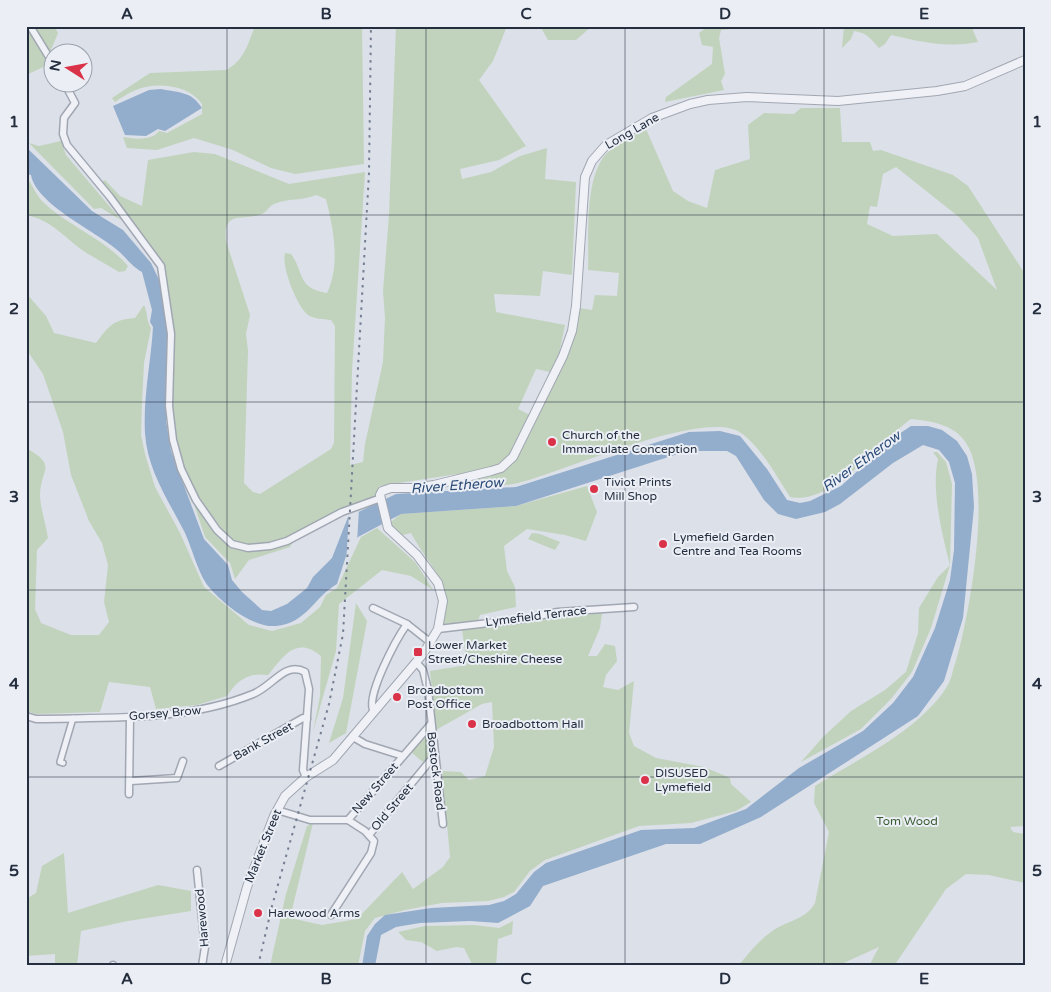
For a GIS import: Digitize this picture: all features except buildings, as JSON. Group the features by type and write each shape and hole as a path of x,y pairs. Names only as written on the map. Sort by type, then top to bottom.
{"street":[{"path":"30,26 42,46"},
{"name":"Long Lane","path":"381,500 382,491 386,489 415,488 478,474 501,468 513,457 563,356 572,331 576,306 586,177 592,161 606,144 652,118 699,102 747,97 838,101 937,91 965,86 1025,60"},
{"path":"69,92 75,103 64,118 63,134 67,145 110,197 161,266 171,334 169,406 173,440 184,477 196,500 217,530 232,544 248,548 270,546 287,541 342,512 381,500"},
{"name":"Market Street","path":"225,966 244,896 277,810 292,788 328,764 353,737 431,643 438,629 443,601 438,583 418,555 388,527 381,500"},
{"name":"Lymefield Terrace","path":"438,629 523,619 558,612 634,607"},
{"path":"373,608 407,624 431,643"},
{"path":"374,712 371,703 386,659 407,624"},
{"name":"Bostock Road","path":"416,662 423,670 428,690 443,824"},
{"name":"Gorsey Brow","path":"26,716 36,719 130,717 207,710 262,690 292,668 305,672 308,678 304,770 306,777"},
{"path":"129,794 131,781 130,717"},
{"path":"62,763 60,762 73,718"},
{"name":"Bank Street","path":"219,766 303,718 307,719"},
{"name":"New Street","path":"348,820 431,724"},
{"path":"353,737 365,744 403,756"},
{"name":"Old Street","path":"369,835 434,756"},
{"path":"131,781 177,778 183,761"},
{"path":"277,810 310,820 348,820 369,835 374,844 371,853 330,915"},
{"name":"Harewood","path":"198,870 206,948 202,966"}],"green space":[{"path":"26,26 54,26 58,33 54,42 42,42 42,68 26,75"},
{"path":"255,26 362,26 364,164 295,174 271,168 233,150 194,138 157,150 127,148 123,137 147,138 159,131 167,133 202,114 202,104 197,98 181,89 163,85 144,87 127,94 115,102 112,98 150,73 226,70 241,57"},
{"name":"Tom Wood","path":"396,26 507,26 493,61 479,80 526,146 499,160 460,169 462,179 491,172 520,156 547,148 545,179 576,182 572,275 543,271 540,296 494,294 496,312 565,325 559,354 550,372 536,369 518,409 536,418 573,342 580,308 592,310 595,295 617,296 619,273 588,270 588,225 591,193 599,165 610,150 625,140 646,129 673,191 688,201 707,208 715,170 750,159 748,125 764,113 794,114 801,108 840,108 842,142 870,142 873,151 881,150 953,175 968,186 1025,274 1025,826 1010,827 1013,832 1025,834 1025,883 989,875 966,874 946,889 894,966 869,966 879,947 837,966 738,966 766,936 777,928 801,917 815,903 829,832 814,803 815,786 907,728 938,699 950,681 967,614 976,553 978,523 978,494 975,468 969,448 964,440 952,429 928,421 911,419 838,482 822,492 806,497 790,497 755,446 741,433 723,427 697,428 632,444 513,484 476,487 458,474 379,486 376,498 298,534 290,547 249,560 235,579 230,563 205,537 194,504 216,534 229,538 197,498 182,468 175,440 171,405 172,333 163,265 100,183 105,180 120,196 142,206 148,160 194,152 215,154 289,184 365,172 352,371 350,465 363,462 365,444 383,362 385,318 383,291 389,215","holes":["896,167 959,217 978,238 997,290 937,234 893,236 867,224 870,206 877,207 883,174","316,195 326,199 333,233 334,270 327,293 317,291 306,283 291,254 285,253 284,259 291,286 304,311 313,317 331,320 335,326 334,443 331,449 260,494 253,492 244,483 248,351 246,334 250,315 226,241 226,231 228,224 235,218 255,216 262,214 272,205 279,202"]},
{"path":"540,26 592,26 576,40 548,40"},
{"path":"709,26 759,26 721,30 719,38 725,74 721,81 724,90 665,102 666,97 712,64 713,47 702,45 699,33"},
{"path":"844,26 963,26 972,28 978,42 945,44 891,35 885,44 879,48 871,39 854,31 851,39 842,48"},
{"path":"61,141 66,155 121,220 101,208 94,209 29,143 39,146"},
{"path":"26,177 38,196 53,211 119,256 128,266 125,271 119,272 85,252 51,225 26,215"},
{"path":"26,293 46,316 54,333 96,343 104,332 116,322 135,318 144,305 151,328 144,363 141,435 155,487 180,533 204,587 249,625 272,631 301,623 320,607 326,595 337,588 361,537 377,528 416,563 433,590 411,576 382,570 339,604 336,651 313,732 320,696 321,656 312,650 304,648 297,648 291,651 279,661 268,675 261,674 244,678 227,696 197,705 156,709 150,687 109,682 100,712 36,714 26,711 26,448 42,459 45,464 40,494 48,538 37,550 35,609 41,623 71,635 99,635 109,622 104,602 108,565 102,543 89,521 71,475 63,432 43,374 26,349"},
{"path":"933,452 937,452 946,462 952,484 950,565 937,498 936,471 938,459"},
{"path":"587,486 597,512 586,541 565,535 527,529 504,546 507,571 515,587 516,607 480,615 478,621 444,624 445,596 438,576 411,533 403,535 389,524 400,514 516,506"},
{"path":"532,533 560,542 555,550 528,539"},
{"path":"950,565 931,628 912,672 891,699 861,729 801,762 823,737 851,711 885,690 906,672 918,633 919,608 938,577"},
{"path":"356,603 367,621 346,733 329,743 343,698"},
{"path":"602,613 600,628 588,656 597,656 605,644 615,646 617,661 606,675 603,687 618,690 634,681 629,733 634,746 656,758 704,767 730,778 731,784 751,802 736,811 691,823 639,826 545,860 530,871 514,892 504,897 488,901 442,903 375,918 365,931 358,966 270,966 286,894 307,826 313,823 290,918 322,925 357,919 402,872 413,889 443,867 450,857 442,771 461,772 469,780 485,776 494,747 492,702 482,704 436,730 430,671 467,665 462,629"},
{"path":"428,734 430,755 424,763 411,752"},
{"path":"64,853 68,913 158,885 191,891 191,911 81,931 77,966 55,966 55,954 26,956 26,899 36,893 42,866"},
{"path":"513,921 512,934 498,939 496,966 473,966 464,948 456,947 437,951 421,942 406,940 398,932 425,926 474,925 499,928"}],"water":[{"path":"161,89 179,92 194,98 202,108 165,131 158,129 146,136 125,135 113,106 149,90"},
{"path":"26,147 92,211 123,230 151,263 165,292 168,332 166,421 171,451 204,539 228,565 232,580 262,610 271,611 287,604 307,588 313,577 332,558 348,517 396,494 516,487 689,432 720,431 740,436 767,469 787,500 800,503 810,501 841,486 896,436 911,426 928,426 942,430 957,441 967,456 972,474 974,507 963,618 944,681 918,716 761,817 700,844 666,844 543,886 530,906 498,923 470,921 420,923 396,927 381,935 375,966 362,966 367,936 375,924 385,915 431,908 489,905 504,901 516,894 534,872 546,863 641,830 694,828 746,809 799,768 863,731 893,703 913,677 935,628 950,580 954,550 955,483 949,462 939,450 923,445 893,463 840,504 825,512 796,519 778,514 764,500 736,456 727,451 687,451 516,506 401,514 358,537 347,553 337,584 303,615 287,624 276,626 258,623 239,614 215,594 205,582 184,531 154,472 145,433 146,393 153,327 150,322 152,310 142,272 107,242 68,216 43,196 35,186 31,175 26,174"}],"pier":[{"path":"359,509 357,543 349,554 346,564 349,514"}],"railway":[{"path":"258,966 272,906 329,704 343,634 369,173 371,26"}],"place":[{"name":"Church of the Immaculate Conception","path":"552,442"},
{"name":"Tiviot Prints Mill Shop","path":"594,489"},
{"name":"Lymefield Garden Centre and Tea Rooms","path":"663,544"},
{"name":"Lower Market Street/Cheshire Cheese","path":"418,652"},
{"name":"Broadbottom Post Office","path":"397,697"},
{"name":"Broadbottom Hall","path":"472,724"},
{"name":"DISUSED Lymefield","path":"645,780"},
{"name":"Harewood Arms","path":"258,913"}],"water label":[{"name":"River Etherow","path":"861,461"},
{"name":"River Etherow","path":"457,485"}]}
